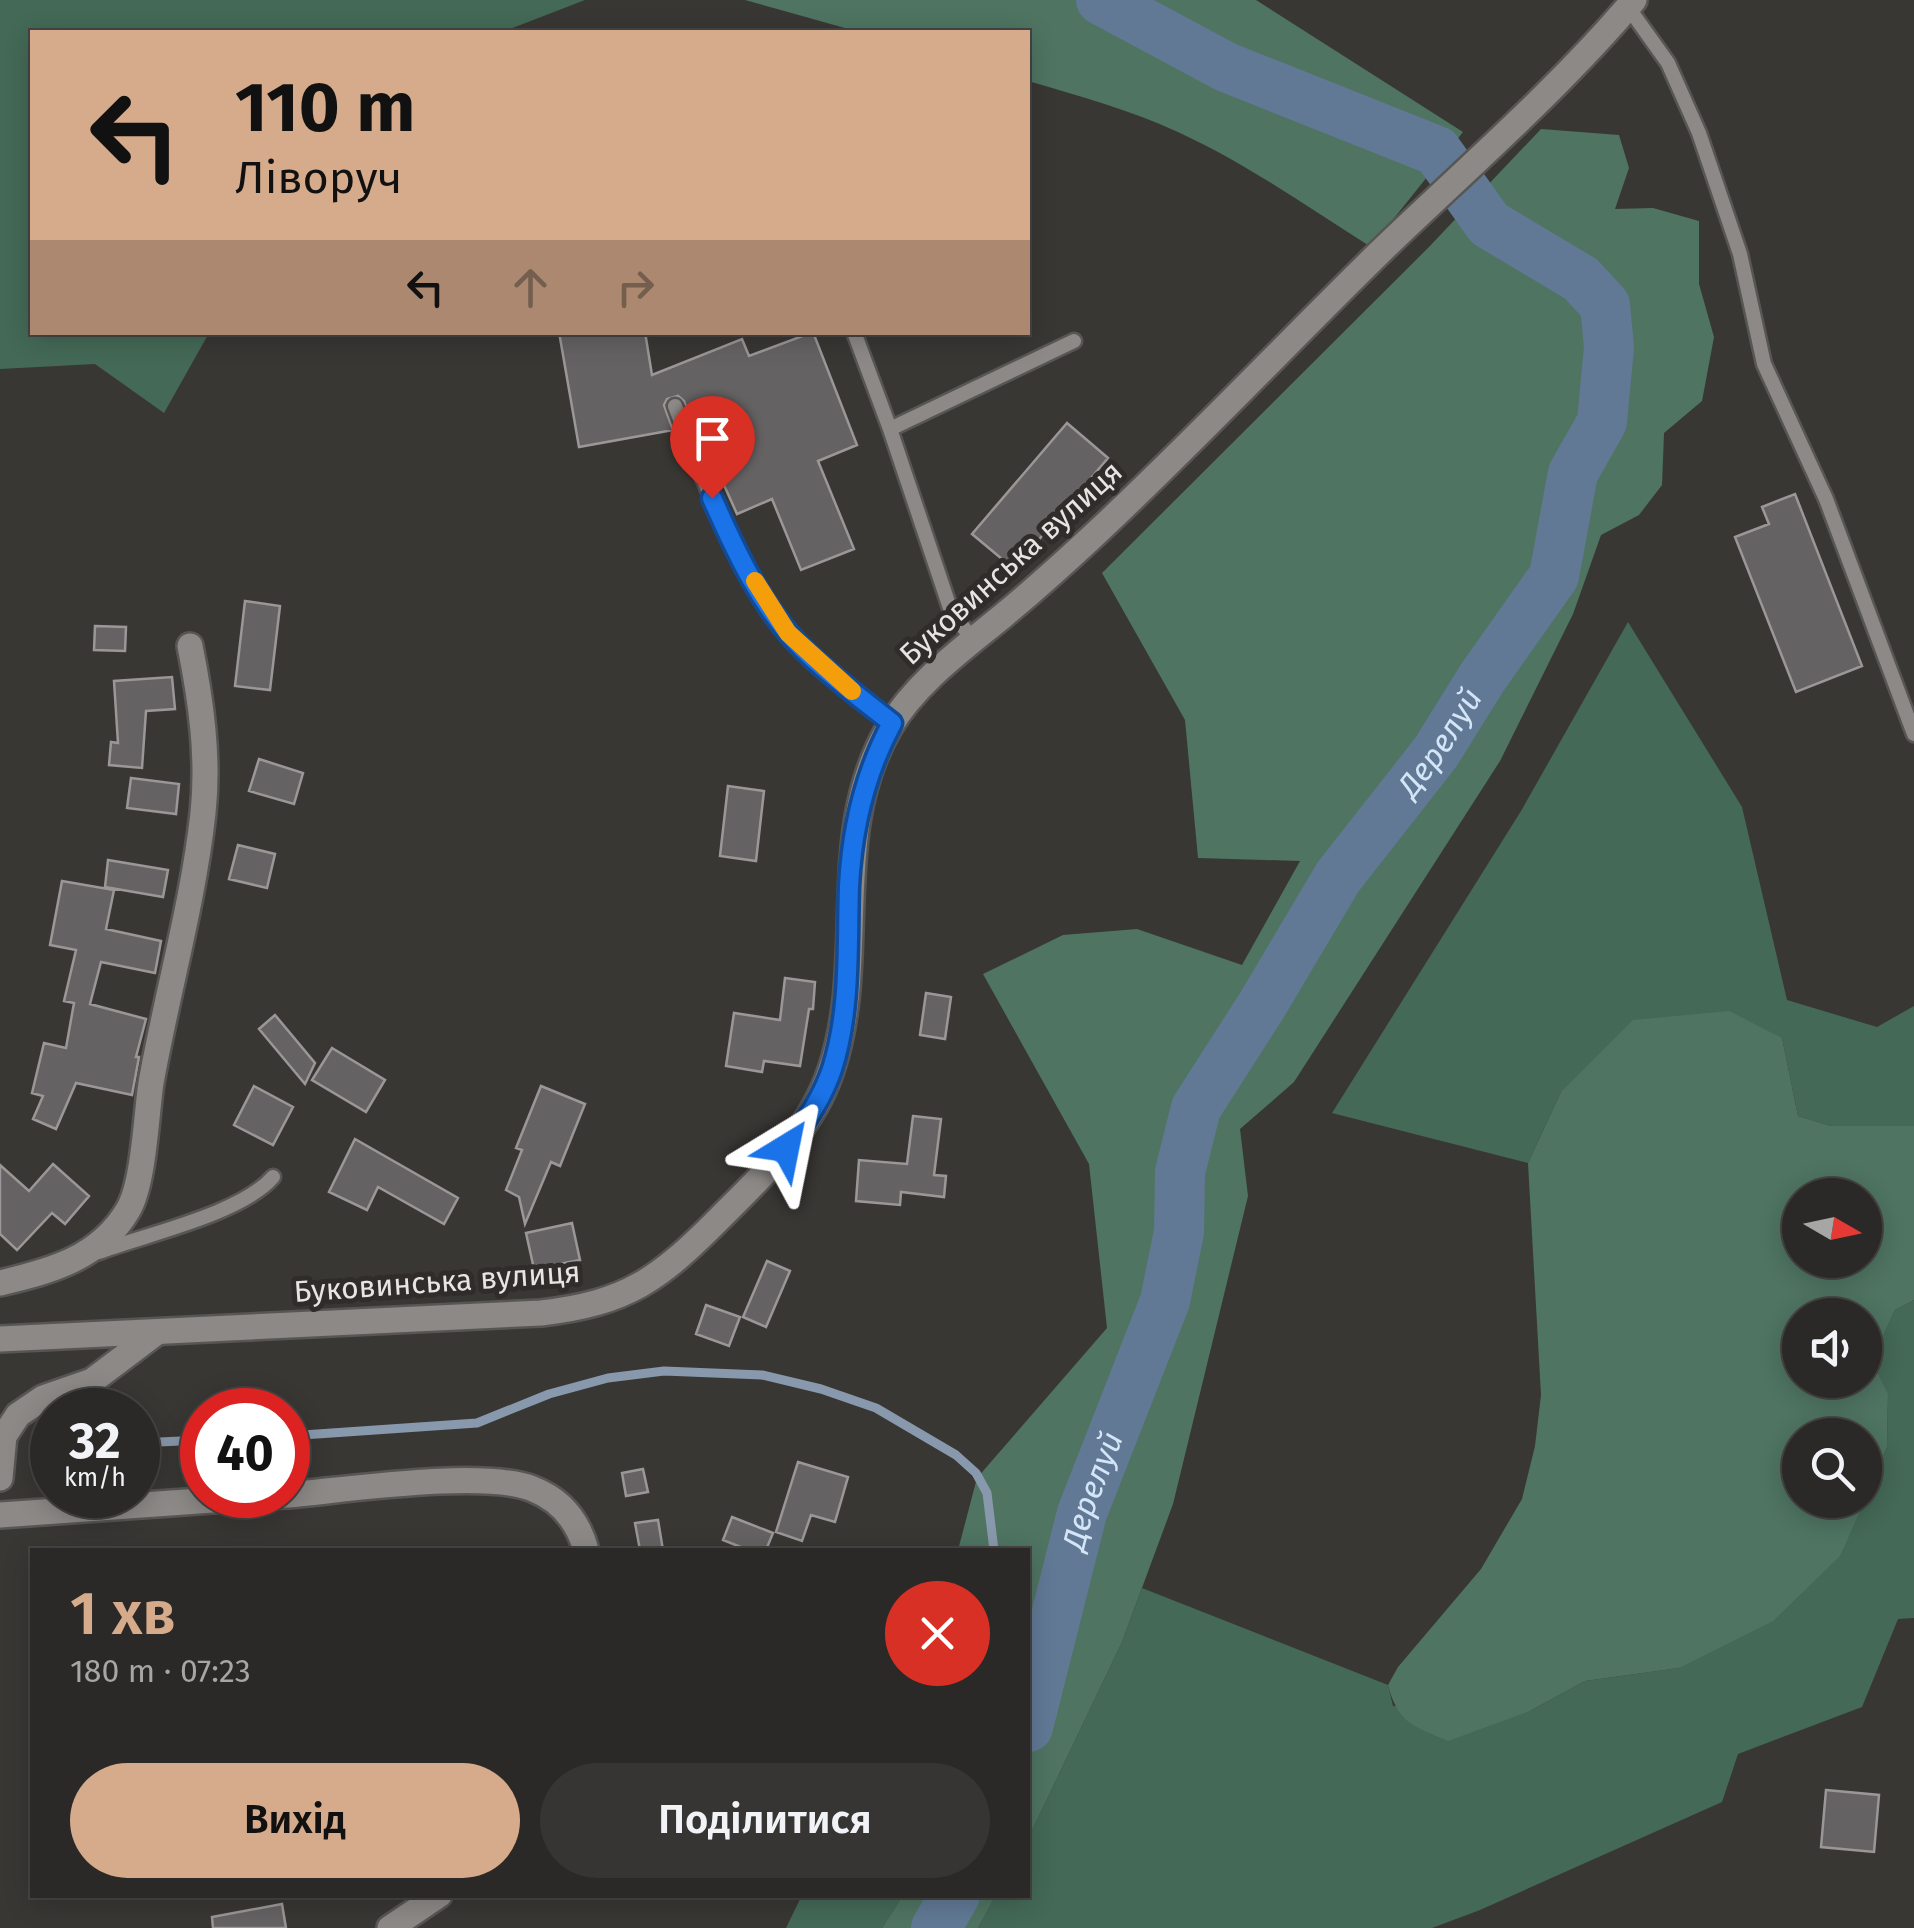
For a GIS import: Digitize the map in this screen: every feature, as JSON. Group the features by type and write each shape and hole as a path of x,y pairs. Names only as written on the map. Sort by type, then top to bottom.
{"street":[{"name":"Буковинська вулиця","path":"0,1339 560,1310 620,1296 664,1271 786,1148 813,1111 831,1071 843,1012 851,857 857,822 874,761 892,723 932,677 1095,534 1382,251 1478,163 1631,4"},
{"path":"0,1283 75,1260 96,1247 129,1208 136,1186 203,810 203,723 190,646"},
{"path":"0,1478 4,1436 18,1415 44,1398 92,1380 157,1332"},
{"path":"310,1493 508,1482 540,1492 565,1510 578,1526 585,1548"},
{"path":"0,1515 180,1502"},
{"path":"390,1928 435,1898"}],"lane":[{"path":"1631,4 1668,63 1699,133 1740,254 1764,364 1826,500 1914,734"},
{"path":"855,335 952,611 973,640"},
{"path":"890,429 1074,341"},
{"path":"676,406 724,523 764,599 803,649 892,723"},
{"path":"75,1260 236,1203 258,1192 273,1177"}],"green space":[{"path":"0,0 585,0 507,30 30,30 30,335 208,335 164,413 95,364 0,369"},
{"path":"745,0 1256,0 1463,132 1371,247 1205,145 1124,110 1030,82 1030,30 852,30"},
{"path":"1541,129 1619,135 1629,168 1615,209 1653,208 1699,221 1699,284 1714,337 1702,401 1664,433 1662,485 1639,515 1601,535 1573,614 1500,761 1294,1082 1240,1129 1248,1196 1173,1504 1122,1642 1030,1835 1030,1548 959,1548 977,1478 1107,1328 1089,1164 983,974 1063,935 1137,929 1242,965 1300,861 1198,858 1185,720 1102,573 1428,248"},
{"path":"1628,622 1742,807 1787,1000 1877,1027 1914,1006 1914,1126 1831,1126 1798,1116 1782,1038 1561,1092 1528,1163 1332,1113 1521,811"},
{"path":"1729,1011 1782,1038 1798,1116 1831,1126 1914,1126 1914,1300 1895,1310 1882,1337 1882,1298 1782,1298 1782,1398 1882,1398 1882,1382 1888,1394 1887,1447 1882,1459 1882,1418 1782,1418 1782,1518 1857,1518 1841,1555 1773,1621 1679,1668 1585,1681 1530,1711 1448,1741 1402,1716 1388,1685 1398,1667 1481,1569 1522,1499 1535,1446 1541,1395 1528,1163 1561,1092 1633,1020"},
{"path":"1914,1300 1914,1618 1898,1619 1862,1707 1738,1754 1722,1802 1432,1928 978,1928 994,1898 1030,1898 1030,1835 1122,1642 1142,1588 1388,1685 1393,1706 1530,1711 1585,1681 1679,1668 1841,1555 1857,1518 1882,1518 1888,1395 1882,1383 1882,1336 1895,1310"},
{"path":"801,1898 901,1898 882,1928 786,1928"},
{"path":"901,1898 994,1898 978,1928 882,1928"}],"building":[{"path":"560,335 645,335 652,375 742,339 749,356 814,335 857,445 818,461 854,549 801,570 772,499 737,514 697,425 694,426 678,396 667,399 664,405 673,430 579,447"},
{"path":"1067,423 1108,458 1014,569 972,534"},
{"path":"1795,494 1862,666 1796,692 1735,537 1769,524 1762,507"},
{"path":"245,601 280,606 270,690 235,686"},
{"path":"95,626 126,627 125,651 94,650"},
{"path":"172,677 175,709 146,711 142,768 109,765 111,742 118,743 114,681"},
{"path":"259,759 303,773 294,804 249,791"},
{"path":"131,778 179,784 176,814 127,808"},
{"path":"728,786 764,791 756,861 720,856"},
{"path":"238,845 275,854 267,888 229,879"},
{"path":"108,860 168,870 163,897 105,887"},
{"path":"62,881 114,890 106,929 161,941 155,973 101,962 90,1004 146,1019 132,1095 76,1083 56,1129 33,1119 43,1096 32,1093 44,1043 66,1048 74,1003 64,1001 76,950 50,945"},
{"path":"785,978 815,982 800,1066 764,1061 762,1072 726,1066 734,1013 780,1020"},
{"path":"926,993 951,997 945,1039 920,1035"},
{"path":"275,1015 315,1063 305,1084 259,1029"},
{"path":"332,1048 385,1080 366,1112 312,1080"},
{"path":"254,1086 293,1107 273,1145 234,1125"},
{"path":"541,1086 585,1104 560,1166 551,1162 525,1224 519,1197 506,1190 522,1150 516,1148"},
{"path":"913,1116 941,1119 934,1175 946,1176 944,1197 901,1192 900,1205 856,1201 859,1160 907,1164"},
{"path":"355,1139 458,1198 444,1224 378,1187 367,1210 329,1192"},
{"path":"53,1164 89,1196 65,1224 52,1213 17,1250 0,1234 0,1165 29,1191"},
{"path":"572,1223 580,1260 534,1269 526,1233"},
{"path":"767,1261 790,1271 766,1327 743,1317"},
{"path":"706,1305 740,1317 729,1346 696,1334"},
{"path":"798,1462 848,1477 835,1522 811,1515 802,1541 776,1532"},
{"path":"643,1469 648,1492 626,1496 622,1473"},
{"path":"732,1517 773,1533 767,1548 743,1548 723,1540"},
{"path":"658,1520 663,1548 640,1548 635,1523"},
{"path":"1826,1790 1879,1795 1874,1852 1821,1847"},
{"path":"282,1904 286,1928 213,1928 212,1917"}],"waterway":[{"name":"Дерелуй","path":"1030,1719 1082,1513 1165,1301 1179,1232 1180,1172 1196,1108 1338,877 1436,752 1482,678 1554,576 1573,473 1602,422 1609,347 1605,305 1581,279 1489,224 1437,151 1226,67 1101,0"},
{"path":"310,1434 477,1423 549,1394 608,1378 664,1371 762,1375 876,1408 956,1455 976,1473 987,1493 994,1548"},
{"path":"160,1442 180,1441"},
{"name":"Дерелуй","path":"936,1928 953,1898"}],"slow traffic":[{"path":"755,581 788,633 852,691"}],"route":[{"path":"712,498 764,599 788,633 825,669 892,723 879,748 862,800 851,857 839,1041 821,1095 786,1148"}]}
